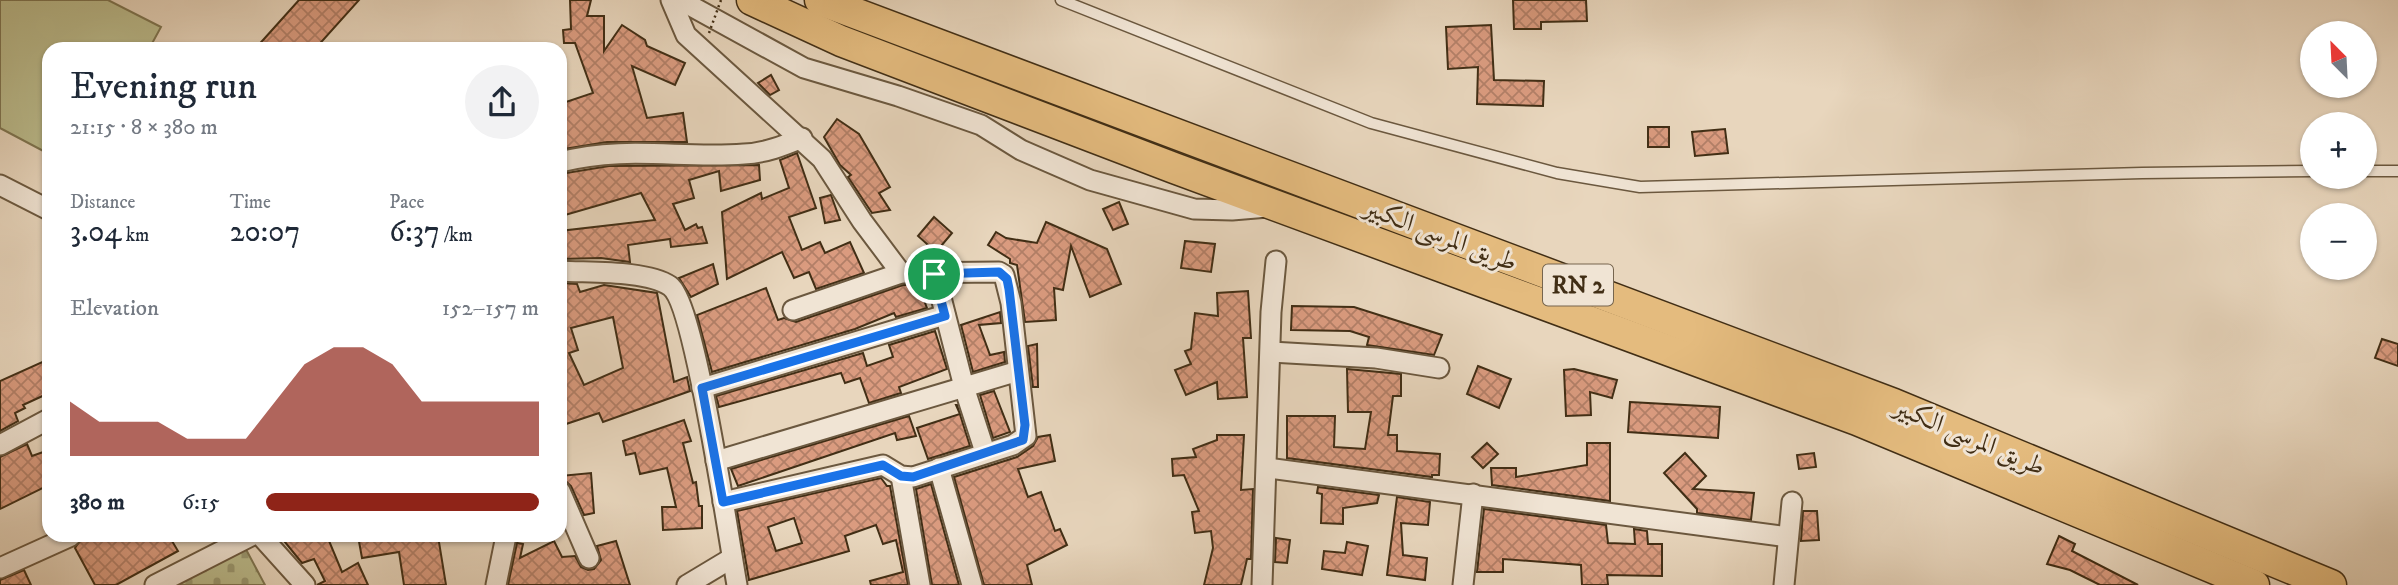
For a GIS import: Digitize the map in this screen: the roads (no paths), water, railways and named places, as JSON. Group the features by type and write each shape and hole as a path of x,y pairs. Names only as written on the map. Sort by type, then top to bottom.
{"main road":[{"name":"طريق المرسى الكبير","path":"752,0 841,41 1857,420 2254,585"},
{"name":"طريق المرسى الكبير","path":"820,0 1894,404 2331,585"}],"street":[{"path":"671,0 686,35 822,159 862,221 901,273"},
{"path":"680,0 804,68 898,96 981,125 1021,149 1090,180 1194,209 1231,210 1278,206"},
{"path":"567,161 637,151 744,154 774,149 802,138"},
{"path":"0,185 42,206"},
{"path":"1262,585 1276,261"},
{"path":"567,272 657,279 669,285 679,299 702,388 737,585"},
{"path":"723,502 883,465 901,476 913,477 1013,445 1026,436 1011,303 1004,275 999,272 901,273 793,310"},
{"path":"934,274 964,387 985,452"},
{"path":"702,388 945,316"},
{"path":"1271,352 1376,358 1439,368"},
{"path":"716,461 1018,371"},
{"path":"0,445 42,423"},
{"path":"939,468 972,585"},
{"path":"1268,468 1473,494 1717,530 1788,537"},
{"path":"901,476 920,585"},
{"path":"1463,585 1473,494"},
{"path":"1784,585 1792,502"},
{"path":"567,507 589,558"},
{"path":"0,568 58,542"},
{"path":"155,585 239,542"},
{"path":"266,542 305,585"},
{"path":"496,585 505,542"},
{"path":"687,585 732,558"}],"lane":[{"path":"1061,0 1371,123 1557,173 1640,187 2300,171"},
{"path":"2377,171 2398,171"}]}
